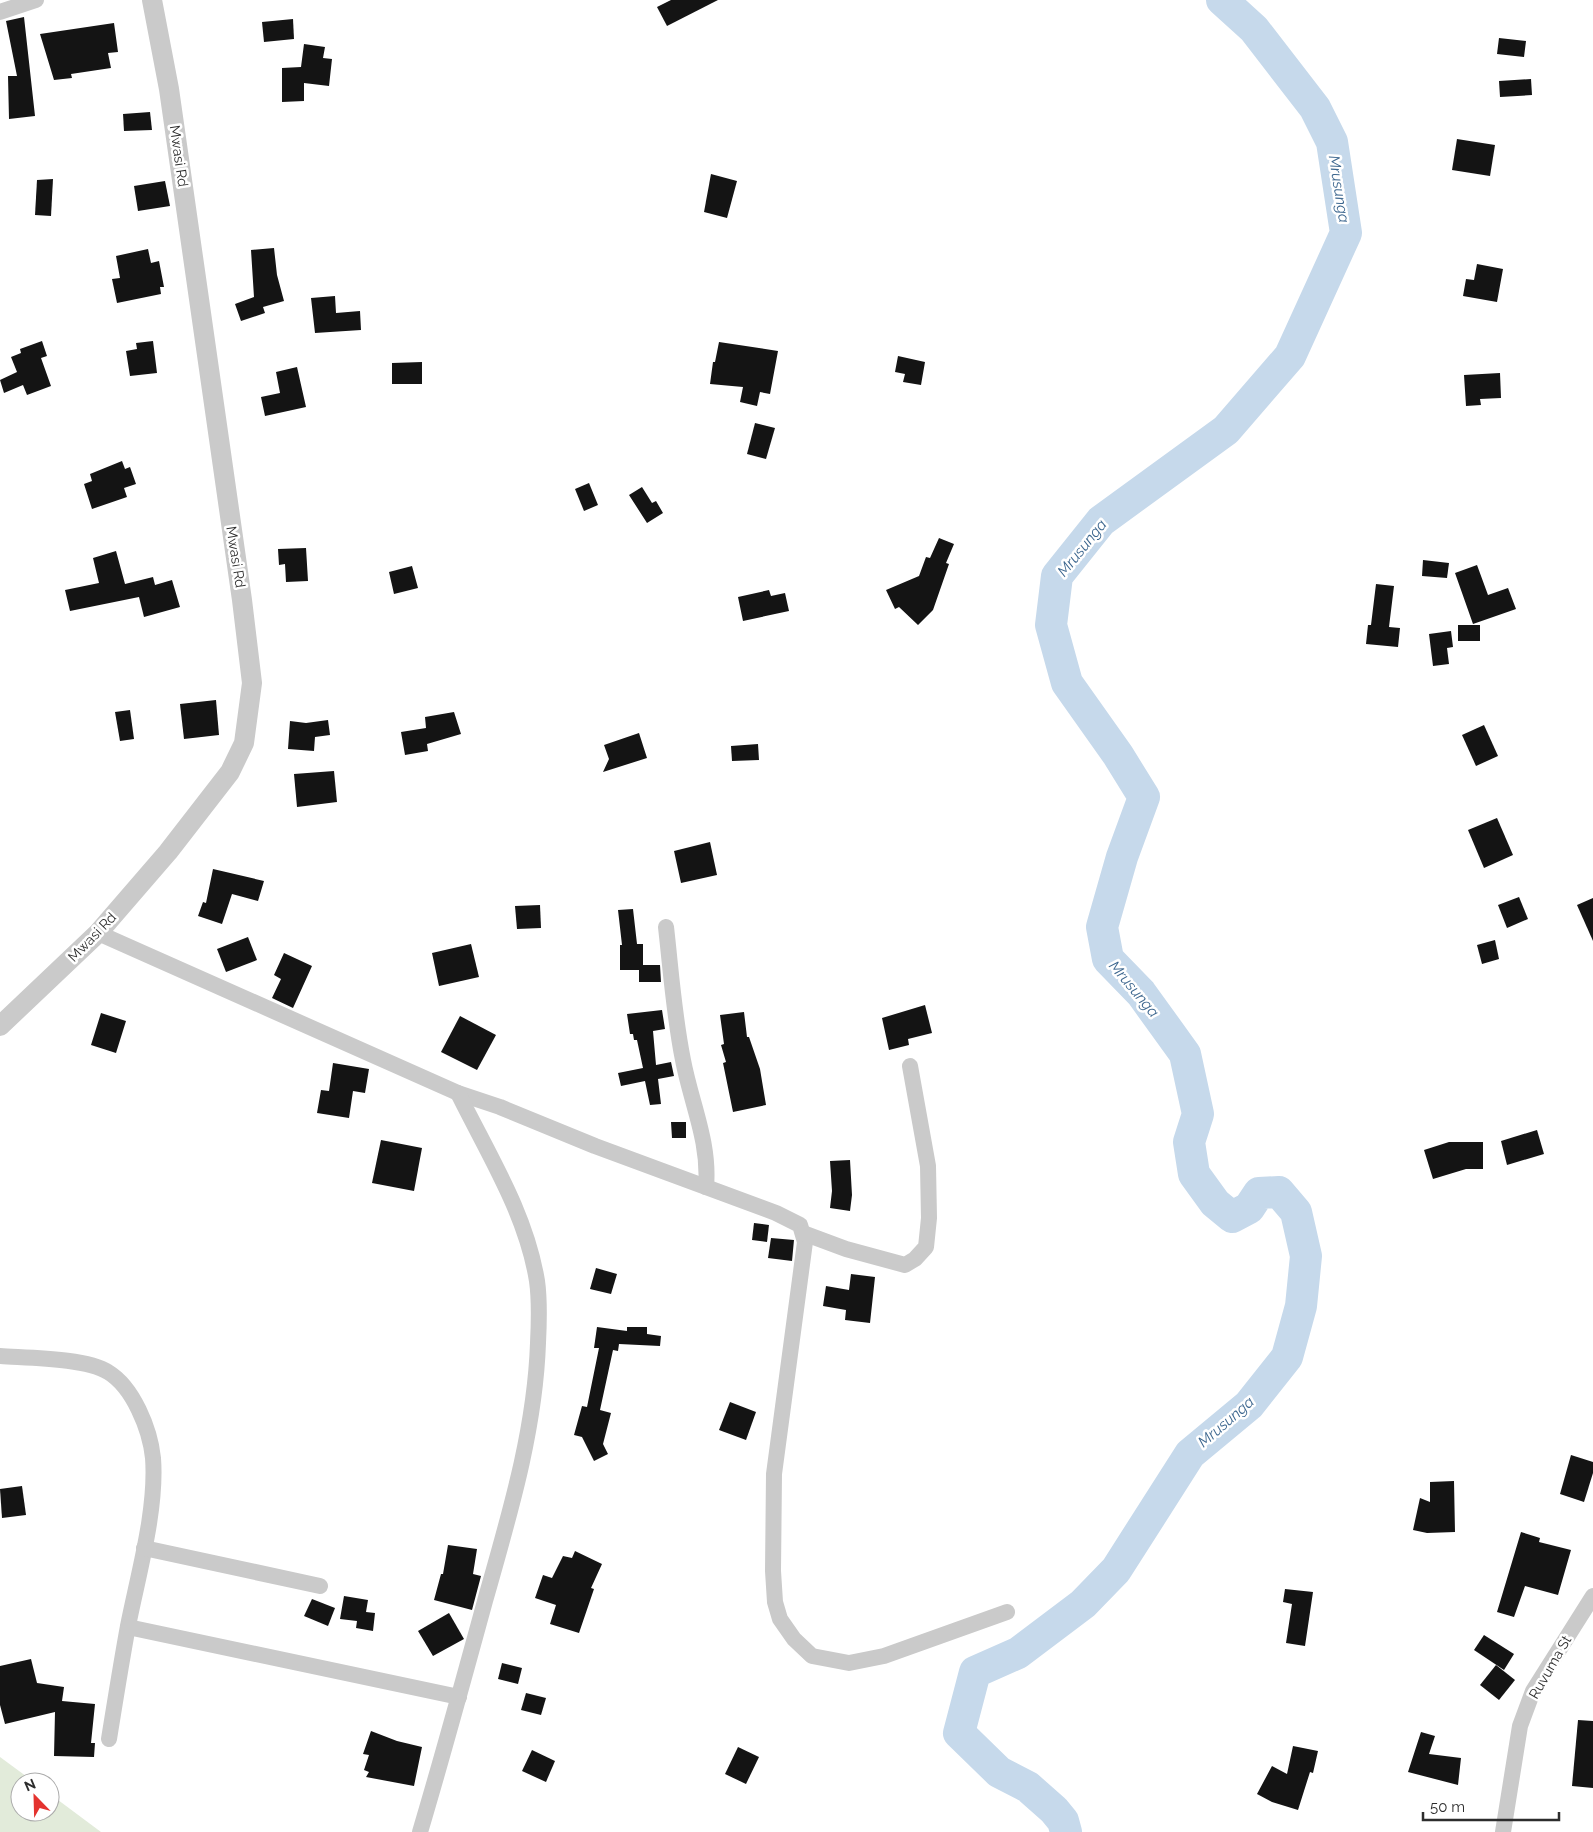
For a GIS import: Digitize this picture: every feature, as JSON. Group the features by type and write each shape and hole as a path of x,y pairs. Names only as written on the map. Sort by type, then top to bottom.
{"street":[{"path":"0,12 36,0"},
{"name":"Mwasi Rd","path":"0,1026 98,933 168,852 230,772 244,743 252,683 169,89 152,0"},
{"path":"666,927 679,1042 708,1162 706,1187"},
{"path":"98,933 458,1093 500,1106 595,1146 790,1219 800,1225 805,1242 774,1474 775,1602 780,1619 794,1639 812,1656 849,1663 884,1656 1007,1612"},
{"path":"803,1233 846,1250 905,1265 915,1259 926,1247 929,1218 928,1166 910,1066"},
{"path":"420,1832 459,1697 530,1430 537,1382 539,1317 537,1283 530,1248 510,1195 458,1093"},
{"path":"0,1356 70,1361 108,1372 132,1395 146,1428 152,1457 152,1483 144,1548 109,1739"},
{"path":"144,1548 320,1586"},
{"name":"Ruvuma St","path":"1503,1832 1520,1726 1533,1691 1593,1596"},
{"path":"128,1627 459,1697"}],"green space":[{"path":"0,1757 20,1772 10,1772 10,1822 60,1822 60,1801 101,1832 0,1832"}],"building":[{"path":"671,0 718,0 667,26 657,7"},
{"path":"24,17 35,116 9,119 8,76 17,76 6,21"},
{"path":"293,19 294,39 264,42 262,22"},
{"path":"114,23 118,52 108,53 111,68 71,74 72,78 54,80 40,34"},
{"path":"1499,38 1526,41 1524,57 1497,54"},
{"path":"304,44 325,47 323,58 332,59 329,86 304,83 304,101 282,102 282,68 301,67"},
{"path":"1531,79 1532,95 1500,97 1499,81"},
{"path":"150,112 152,130 124,131 123,114"},
{"path":"1457,139 1495,145 1490,176 1452,170"},
{"path":"711,174 737,181 727,218 704,212"},
{"path":"53,179 51,216 35,215 37,180"},
{"path":"165,181 170,206 138,211 134,186"},
{"path":"274,248 277,275 284,301 263,307 265,313 241,321 235,304 254,297 251,250"},
{"path":"148,249 151,263 159,261 164,287 160,287 161,294 117,303 112,279 120,278 116,256"},
{"path":"1477,264 1503,269 1497,302 1463,296 1466,279 1474,280"},
{"path":"335,296 336,313 360,311 361,330 315,333 311,298"},
{"path":"42,341 47,356 41,358 51,386 27,395 23,385 4,393 0,380 17,372 11,357 21,353 20,349"},
{"path":"153,341 157,373 130,376 126,351 137,349 136,343"},
{"path":"719,342 778,351 770,394 760,392 757,406 740,402 743,387 710,384 713,362 715,362"},
{"path":"898,356 925,362 921,385 903,382 905,374 895,372"},
{"path":"422,362 422,384 392,384 392,363"},
{"path":"297,367 306,407 265,416 261,397 280,393 276,372"},
{"path":"1500,373 1501,398 1480,399 1481,405 1466,406 1464,375"},
{"path":"755,423 775,428 766,459 747,454"},
{"path":"122,461 125,469 130,467 136,484 124,488 127,497 92,509 84,484 92,481 90,474"},
{"path":"589,483 598,505 584,511 575,489"},
{"path":"642,487 652,503 656,501 663,513 647,523 629,495"},
{"path":"939,538 954,544 946,563 949,564 933,610 918,625 899,607 895,609 886,590 919,576 926,557 930,558"},
{"path":"306,548 308,581 286,582 285,564 279,565 278,549"},
{"path":"116,551 125,584 153,577 155,585 172,580 180,607 144,617 139,597 70,611 65,590 99,583 93,558"},
{"path":"1423,560 1449,563 1447,578 1422,576"},
{"path":"1477,565 1488,595 1508,588 1516,609 1473,624 1455,573"},
{"path":"412,566 418,588 394,594 389,572"},
{"path":"1376,584 1394,586 1389,627 1400,628 1398,647 1366,644 1368,625 1371,625"},
{"path":"769,590 771,596 785,593 789,611 743,621 738,597"},
{"path":"1458,625 1480,625 1480,641 1458,641"},
{"path":"1451,631 1453,647 1447,648 1449,664 1433,666 1429,634"},
{"path":"216,700 219,735 184,739 180,704"},
{"path":"130,710 134,739 120,741 115,712"},
{"path":"454,712 461,734 427,744 428,751 405,755 401,732 426,728 425,717"},
{"path":"328,720 330,735 315,737 314,751 288,749 290,721 306,723"},
{"path":"1484,725 1498,756 1476,766 1462,735"},
{"path":"639,733 647,758 603,772 609,759 604,745"},
{"path":"758,744 759,760 732,761 731,746"},
{"path":"334,771 337,802 297,807 294,774"},
{"path":"1497,818 1513,855 1484,868 1468,830"},
{"path":"710,842 717,875 681,883 674,851"},
{"path":"213,869 264,881 258,901 232,894 222,924 198,916 203,902 206,903"},
{"path":"1519,897 1528,919 1507,928 1498,905"},
{"path":"1593,898 1593,941 1577,905"},
{"path":"540,905 541,928 517,929 515,906"},
{"path":"633,909 637,944 643,944 643,965 660,965 661,982 639,982 639,970 620,970 620,945 622,945 618,910"},
{"path":"248,937 257,960 226,972 217,949"},
{"path":"1495,940 1499,959 1482,964 1477,945"},
{"path":"471,944 479,977 439,986 432,953"},
{"path":"284,953 312,966 293,1008 272,998 281,979 274,975"},
{"path":"925,1005 932,1033 908,1039 909,1045 889,1050 882,1018"},
{"path":"662,1010 665,1029 653,1031 656,1065 671,1062 674,1076 658,1079 661,1104 650,1105 645,1081 621,1086 618,1073 643,1068 637,1040 634,1040 633,1034 630,1034 627,1014"},
{"path":"744,1012 747,1037 749,1037 760,1069 766,1105 733,1112 723,1063 726,1062 721,1045 724,1044 720,1015"},
{"path":"101,1013 126,1021 116,1053 91,1045"},
{"path":"460,1016 496,1035 477,1070 441,1052"},
{"path":"333,1063 369,1069 365,1093 353,1091 349,1118 317,1113 321,1090 329,1091"},
{"path":"671,1122 686,1122 686,1138 672,1138"},
{"path":"1537,1130 1544,1154 1507,1165 1501,1141"},
{"path":"381,1140 422,1148 414,1191 372,1183"},
{"path":"1449,1142 1483,1142 1483,1169 1466,1169 1433,1179 1424,1150"},
{"path":"850,1160 852,1195 850,1211 830,1208 832,1191 830,1161"},
{"path":"754,1223 769,1225 767,1242 752,1240"},
{"path":"771,1238 794,1240 792,1261 768,1258"},
{"path":"596,1268 617,1274 611,1294 590,1289"},
{"path":"851,1274 875,1277 870,1323 845,1320 846,1310 823,1306 826,1286 849,1290"},
{"path":"597,1327 627,1331 627,1327 647,1327 647,1334 661,1336 660,1346 619,1344 618,1351 613,1350 600,1410 611,1413 603,1444 608,1454 594,1461 582,1437 574,1435 582,1406 587,1407 599,1348 594,1348"},
{"path":"730,1402 756,1412 746,1440 719,1430"},
{"path":"1571,1455 1593,1462 1593,1473 1584,1502 1560,1494"},
{"path":"1454,1481 1455,1532 1427,1533 1413,1530 1420,1498 1430,1502 1430,1482"},
{"path":"22,1486 26,1515 2,1518 0,1489"},
{"path":"1521,1532 1540,1538 1539,1542 1571,1550 1558,1595 1525,1586 1514,1617 1497,1612"},
{"path":"448,1545 477,1549 473,1574 481,1576 472,1610 434,1600 441,1574 443,1574"},
{"path":"575,1551 602,1564 591,1588 594,1589 579,1633 550,1624 556,1605 535,1598 543,1575 552,1578 563,1556 572,1558"},
{"path":"1285,1589 1313,1592 1305,1646 1286,1643 1292,1604 1283,1602"},
{"path":"344,1596 368,1600 366,1612 375,1613 373,1631 356,1628 357,1621 340,1619"},
{"path":"312,1599 335,1608 328,1626 304,1616"},
{"path":"449,1613 464,1639 433,1656 418,1631"},
{"path":"1484,1635 1514,1654 1504,1670 1474,1650"},
{"path":"31,1659 37,1683 64,1687 62,1701 95,1704 91,1743 95,1743 94,1757 54,1756 55,1712 5,1724 0,1705 0,1666"},
{"path":"502,1663 522,1668 518,1684 498,1679"},
{"path":"1496,1665 1515,1680 1499,1700 1480,1685"},
{"path":"526,1693 546,1698 541,1715 521,1710"},
{"path":"1578,1720 1593,1721 1593,1788 1572,1786"},
{"path":"371,1731 397,1741 422,1747 414,1786 366,1777 369,1772 364,1770 369,1755 363,1754"},
{"path":"1421,1732 1435,1736 1429,1754 1461,1758 1458,1785 1408,1772"},
{"path":"1293,1746 1318,1751 1313,1773 1310,1772 1298,1810 1272,1802 1257,1794 1272,1766 1287,1774"},
{"path":"738,1747 759,1757 746,1784 725,1774"},
{"path":"532,1750 555,1761 546,1782 522,1771"}],"waterway":[{"name":"Mrusunga","path":"1066,1832 1063,1821 1054,1810 1028,1787 999,1772 959,1733 975,1672 1018,1653 1083,1604 1116,1570 1190,1454 1249,1405 1287,1357 1301,1306 1306,1256 1296,1212 1279,1192 1259,1193 1249,1208 1232,1217 1215,1203 1194,1174 1189,1142 1198,1114 1185,1054 1141,993 1108,959 1102,927 1122,857 1144,797 1118,755 1067,683 1051,625 1057,576 1101,521 1226,430 1290,356 1346,233 1332,142 1315,108 1254,29 1222,0"}]}
